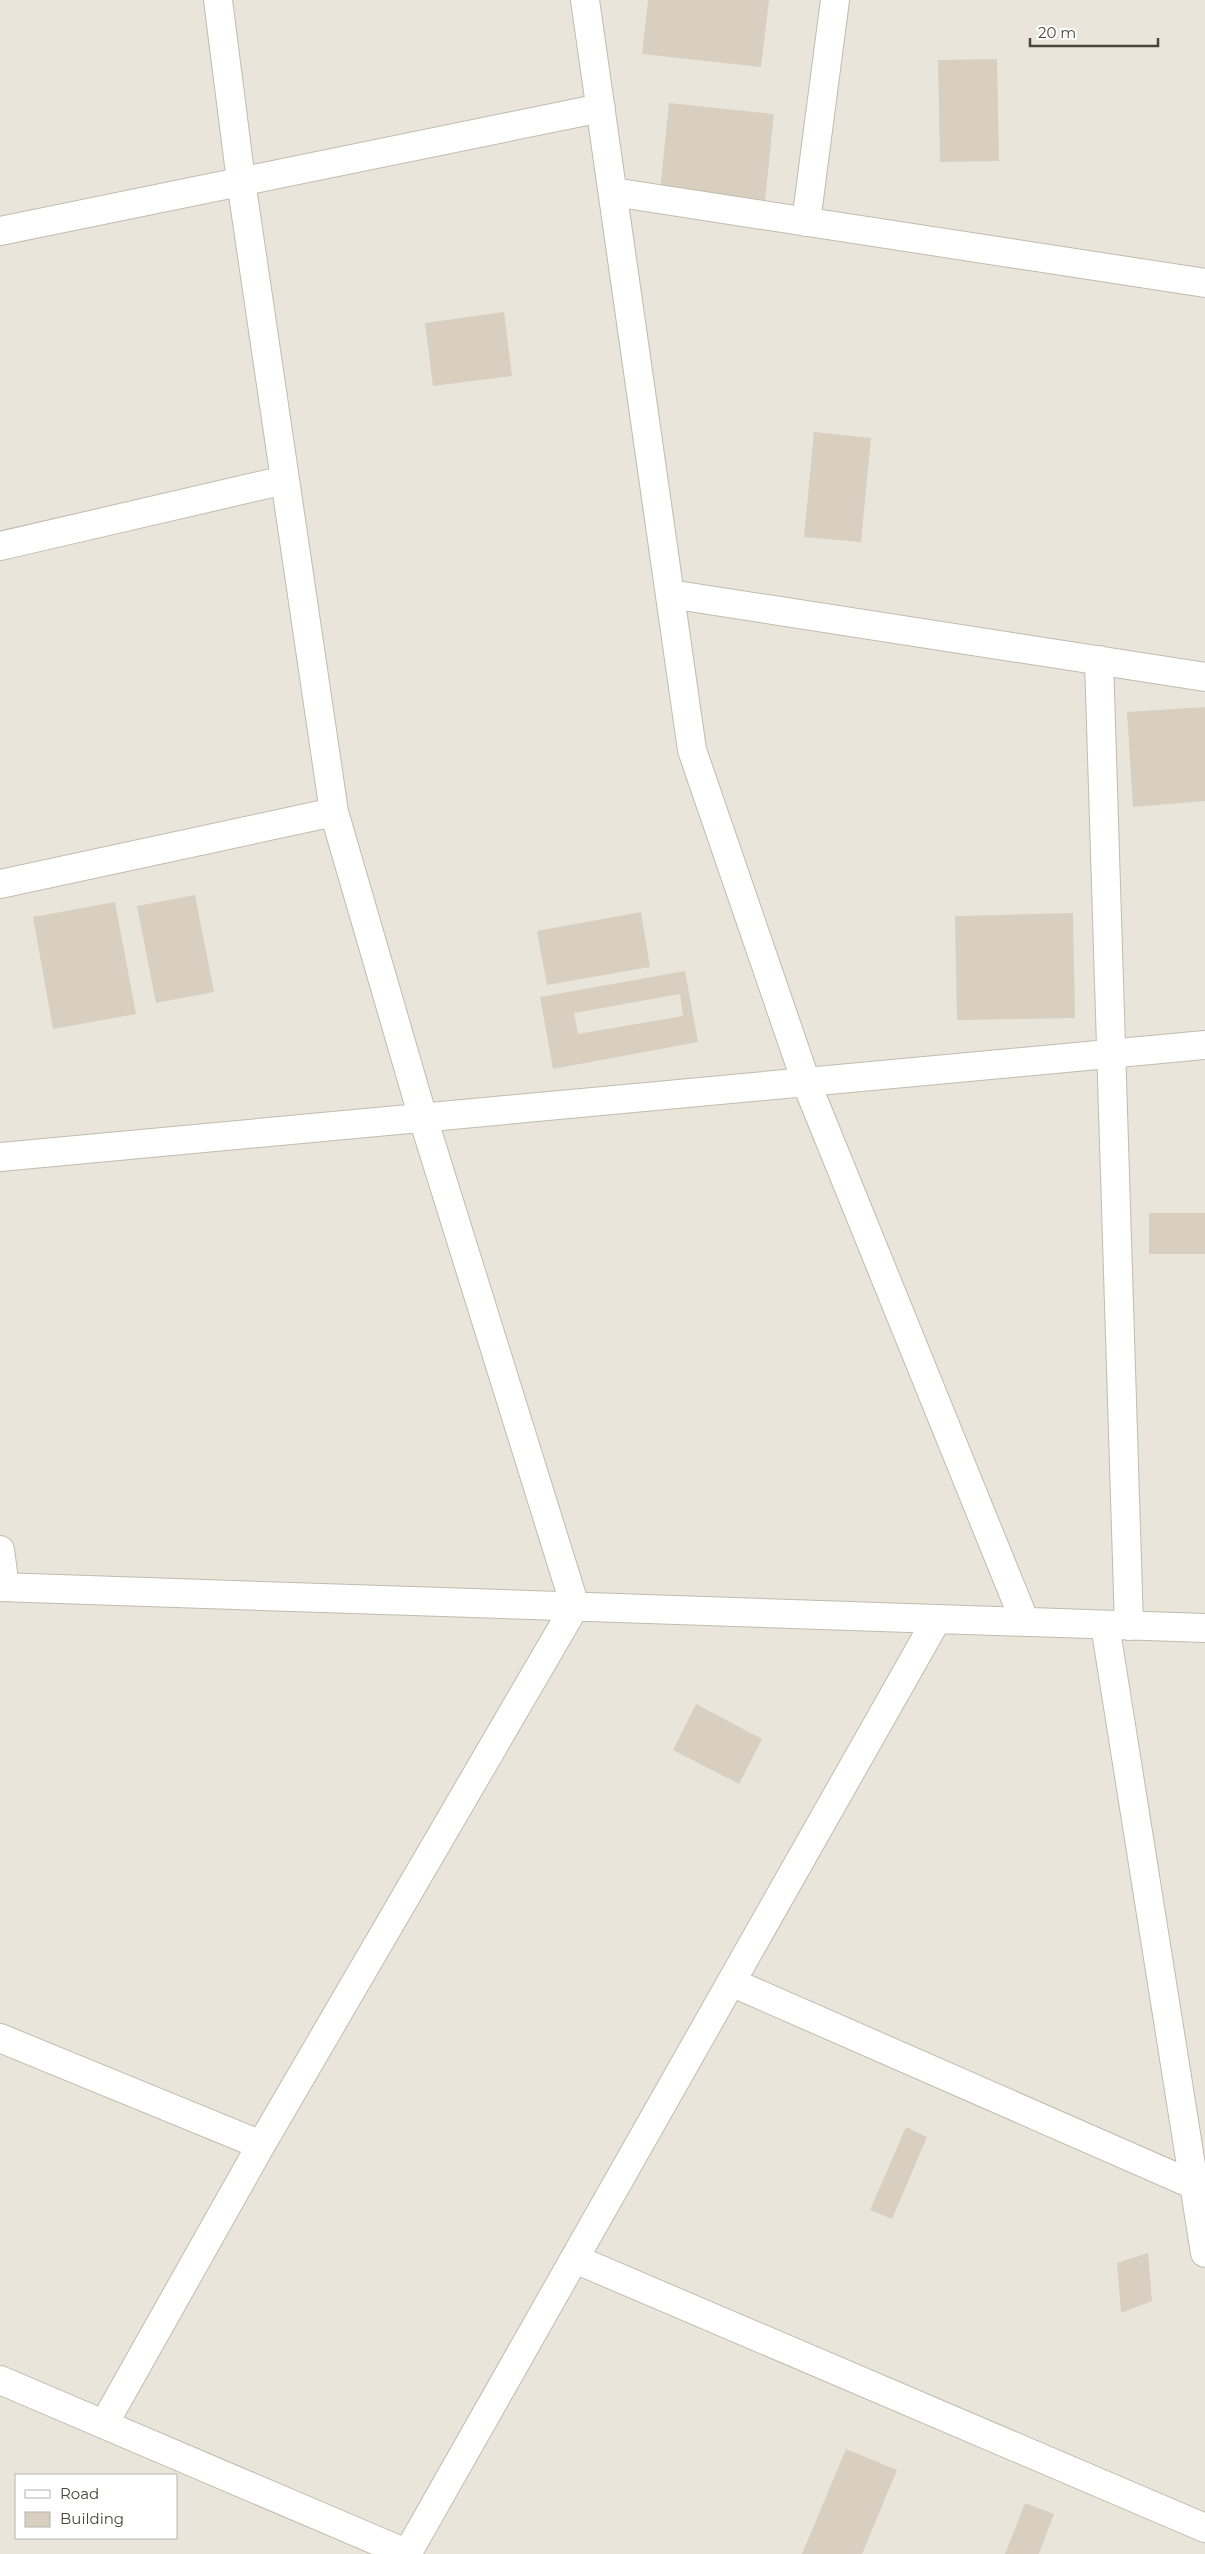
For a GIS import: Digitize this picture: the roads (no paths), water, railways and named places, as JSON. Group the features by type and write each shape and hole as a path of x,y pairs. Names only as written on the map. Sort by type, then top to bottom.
{"street":[{"path":"104,2424 261,2145 574,1606 423,1118 334,812 241,181 218,0"},
{"path":"585,0 692,750 806,1082 1025,1622"},
{"path":"806,222 835,0"},
{"path":"0,230 600,108"},
{"path":"613,192 1205,283"},
{"path":"0,546 285,480"},
{"path":"670,594 1205,677"},
{"path":"1100,660 1113,1054 1117,1625 1205,2254"},
{"path":"0,884 334,812"},
{"path":"0,1157 1205,1045"},
{"path":"0,1550 2,1587 1205,1628"},
{"path":"0,2380 407,2554 937,1619"},
{"path":"731,1982 1199,2203"},
{"path":"0,2038 261,2145"},
{"path":"575,2259 1205,2528"}]}
